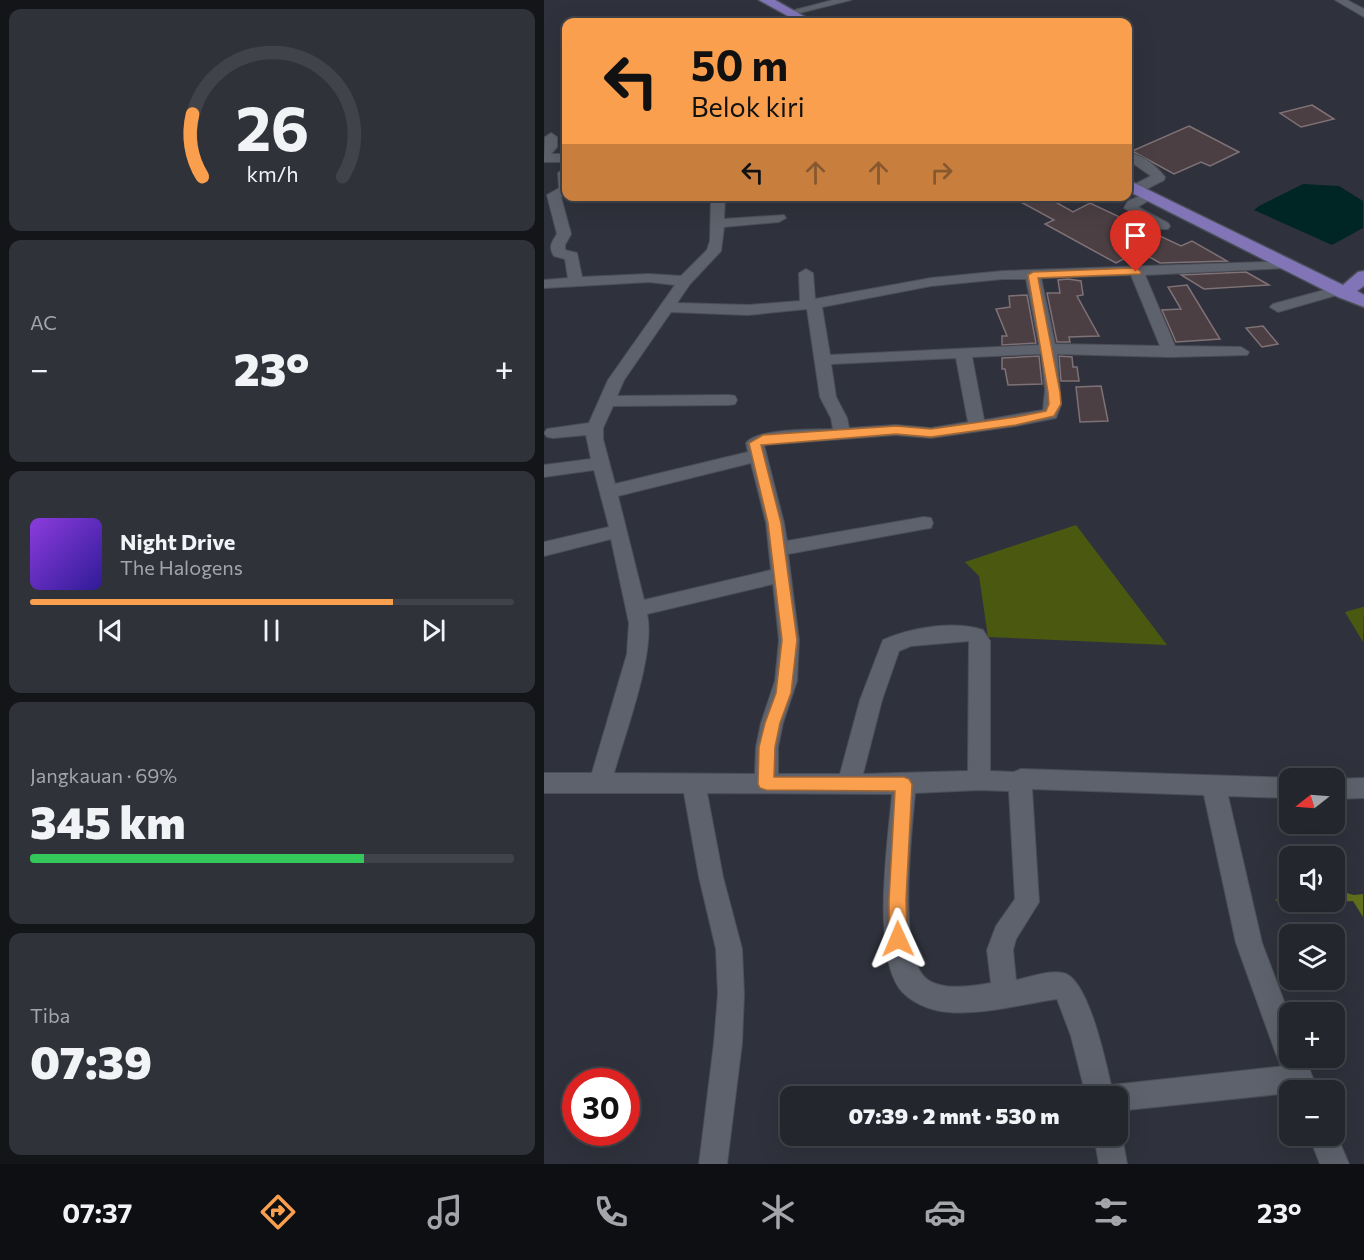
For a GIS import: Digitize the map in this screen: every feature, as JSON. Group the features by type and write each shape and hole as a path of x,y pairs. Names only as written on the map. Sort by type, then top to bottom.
{"main road":[{"path":"768,0 799,18"},
{"path":"1137,190 1363,302"},
{"path":"1341,292 1363,276"}],"street":[{"path":"788,13 846,0"},
{"path":"1340,0 1363,14"},
{"path":"548,138 551,147 545,151 545,158 562,158"},
{"path":"1132,158 1144,164 1159,177 1137,190 1131,208 1163,226"},
{"path":"562,192 554,195 564,234 558,242 558,250 559,253 572,256 576,283"},
{"path":"600,784 637,654 639,639 637,609 594,439 595,428 616,380 685,281 714,251 718,224 718,201"},
{"path":"718,224 779,218"},
{"path":"667,307 748,310 811,304 960,278 1287,264"},
{"path":"1136,272 1170,352"},
{"path":"806,273 828,397 839,418 842,434"},
{"path":"766,784 767,747 772,723 784,693 790,640 775,523 755,443 763,439 896,430 931,433 1045,416 1053,411 1054,392 1033,275"},
{"path":"544,284 649,278 685,281"},
{"path":"1278,307 1341,292"},
{"path":"822,360 1048,349 1242,352"},
{"path":"963,353 978,425"},
{"path":"605,401 728,400"},
{"path":"553,433 595,428"},
{"path":"608,492 757,455"},
{"path":"544,471 601,463"},
{"path":"777,549 924,523"},
{"path":"544,549 619,531"},
{"path":"637,609 782,576"},
{"path":"848,784 888,648 898,640 908,638 969,633 976,635 980,641 979,780"},
{"path":"544,783 904,784 979,780 1020,782 1021,779 1279,788"},
{"path":"1005,993 1000,950 1004,934 1027,902 1020,782"},
{"path":"694,783 711,877 729,949 731,994 728,1043 713,1164"},
{"path":"904,784 898,939 907,978 919,989 936,997 958,1000 1062,985 1067,988 1080,1023 1097,1086"},
{"path":"1128,1095 1296,1070 1249,943 1214,786"},
{"path":"1345,789 1363,788"},
{"path":"1110,1146 1113,1164"},
{"path":"1327,1146 1335,1164"}],"green space":[{"path":"1076,525 1167,645 988,637 979,576 965,562"},
{"path":"1364,607 1363,642 1345,612"},
{"path":"1345,893 1363,894 1363,917 1353,901 1345,901"}],"shaded area":[{"path":"1303,184 1339,186 1363,201 1363,228 1332,245 1254,210"}],"building":[{"path":"1312,105 1334,119 1301,127 1280,113"},
{"path":"1189,126 1239,152 1210,166 1201,162 1174,174 1132,151"},
{"path":"1019,201 1054,201 1073,212 1090,203 1181,246 1192,241 1227,261 1160,263 1139,251 1116,263 1045,224 1054,220"},
{"path":"1246,272 1269,285 1204,289 1181,275"},
{"path":"1058,280 1081,281 1083,295 1077,296 1099,336 1069,337 1070,342 1057,342 1047,293 1060,293"},
{"path":"1187,285 1220,339 1176,342 1162,310 1181,309 1168,287"},
{"path":"1027,295 1036,343 1002,345 1002,336 1007,336 996,309 1010,307 1009,296"},
{"path":"1263,326 1278,344 1262,347 1246,328"},
{"path":"1039,356 1042,384 1008,385 1005,369 1002,369 1002,358"},
{"path":"1059,356 1072,357 1073,367 1077,367 1079,381 1061,381"},
{"path":"1101,386 1108,421 1080,422 1076,387"}],"route":[{"path":"898,939 904,784 766,784 767,747 772,723 784,693 790,640 775,523 755,443 763,439 896,430 931,433 1050,414 1055,404 1054,392 1033,275 1136,272"}]}
